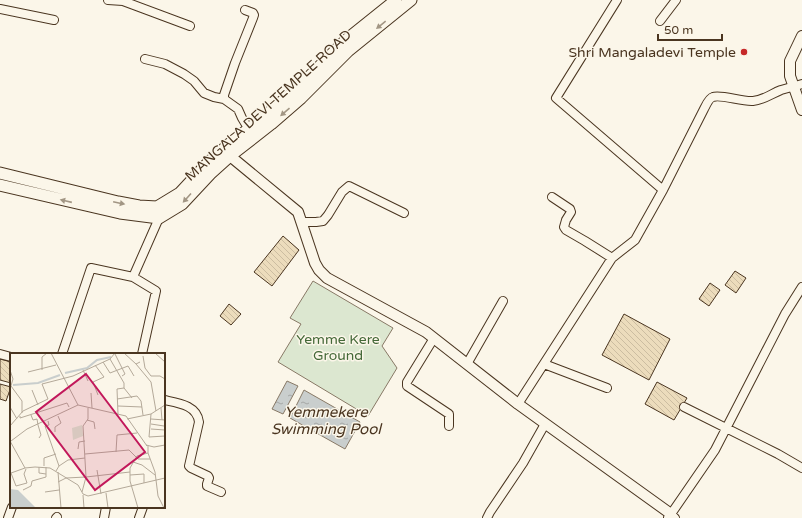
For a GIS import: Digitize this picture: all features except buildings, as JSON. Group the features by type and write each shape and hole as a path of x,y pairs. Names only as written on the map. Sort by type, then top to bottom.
{"main road":[{"name":"MANGALA DEVI TEMPLE ROAD","path":"158,213 182,204 210,174 248,128 269,113 299,87 346,40 396,0"},
{"name":"MANGALA DEVI TEMPLE ROAD","path":"226,153 271,124 296,102 348,51 411,0"},
{"path":"0,173 138,206 158,213"},
{"path":"0,185 120,213 158,213"}],"street":[{"path":"108,0 123,1 190,26"},
{"path":"617,0 556,98 663,190"},
{"path":"660,21 676,0"},
{"path":"0,9 54,20"},
{"path":"224,99 235,63 254,18 254,14 245,10"},
{"path":"802,36 790,61 790,76 798,86 802,110"},
{"path":"145,59 165,64 194,81 204,93 224,99 238,109 248,128"},
{"path":"518,404 612,258 635,240 663,190 710,99 714,96 741,101 753,101 765,99 782,90 798,86"},
{"path":"226,153 298,212 315,263 319,270 327,278 426,332 518,404 672,517 715,450 785,314 802,287"},
{"path":"301,222 323,221 342,192 350,186 404,212"},
{"path":"552,197 570,209 571,212 564,227 566,230 612,258"},
{"path":"133,277 158,213"},
{"path":"65,353 91,268 133,277 156,291 142,353"},
{"path":"467,364 503,302"},
{"path":"434,338 406,382 407,386 449,414 448,426"},
{"path":"0,354 10,357"},
{"path":"544,364 607,388"},
{"path":"165,400 189,407 196,412 199,417 199,422 190,466 191,468 208,476 208,486 221,492"},
{"path":"684,407 778,454 802,468"},
{"path":"487,518 523,463 545,424"},
{"path":"8,518 12,508"},
{"path":"104,518 106,508"},
{"path":"138,518 143,508"}],"green space":[{"name":"Yemme Kere Ground","path":"313,281 393,328 382,346 397,368 368,416 278,362 301,324 290,318"}],"water":[{"name":"Yemmekere Swimming Pool","path":"287,381 298,386 283,414 272,409"},
{"name":"Yemmekere Swimming Pool","path":"304,390 360,422 345,449 290,418"}],"place":[{"name":"Shri Mangaladevi Temple","path":"744,52"}]}
